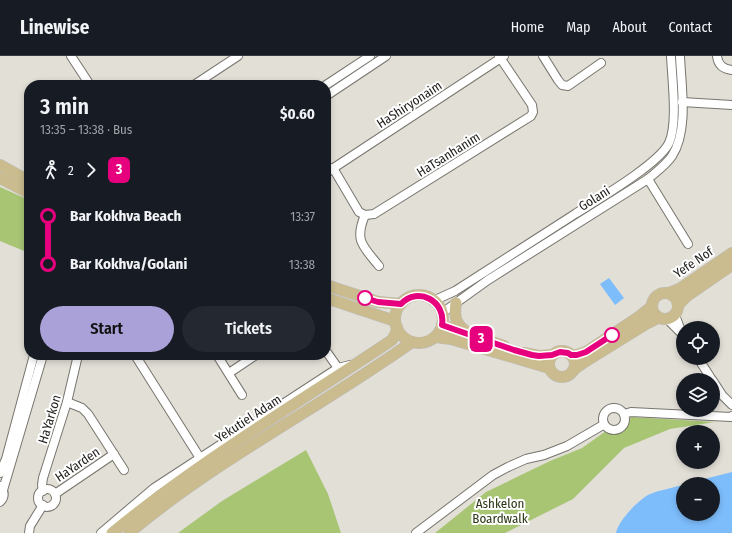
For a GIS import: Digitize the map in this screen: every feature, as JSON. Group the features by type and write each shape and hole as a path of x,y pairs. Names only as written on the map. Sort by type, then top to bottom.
{"main road":[{"path":"0,165 24,178"},
{"path":"0,178 24,190"},
{"name":"Yefe Nof","path":"669,294 681,288 732,253"},
{"name":"Yefe Nof","path":"573,370 646,324 670,314 687,296 732,264"},
{"path":"331,287 378,302 401,304"},
{"path":"662,293 669,294 675,298 670,314 652,312 652,301 656,296 662,293"},
{"path":"416,296 427,297 433,301 439,306 442,313 442,325 435,337 426,342 419,343 412,342 404,338 396,324 396,313 401,304 416,296"},
{"path":"331,300 396,324"},
{"path":"456,303 455,314 458,324 461,328 478,338"},
{"path":"442,325 532,355 552,355 560,352 577,355 590,349 651,307"},
{"name":"Yekutiel Adam","path":"112,533 144,506 194,470 392,340 396,333 396,324"},
{"path":"435,337 452,339 528,360 549,368 553,374 559,377 566,376 573,370 574,360 571,355"},
{"name":"Yekutiel Adam","path":"129,533 182,492 412,342"},
{"path":"549,368 552,355"}],"street":[{"path":"71,56 87,80"},
{"path":"202,80 238,56"},
{"path":"331,82 370,56"},
{"path":"331,93 386,56"},
{"path":"543,56 562,85 568,86 601,63"},
{"name":"Golani","path":"433,301 455,291 509,257 655,161 663,153 672,133 674,121 670,56"},
{"name":"Golani","path":"442,313 488,280 648,179 665,165 678,146 681,131 682,102 680,56"},
{"path":"717,56 719,64 724,69 732,70"},
{"name":"HaShiryonaim","path":"331,170 502,57"},
{"name":"HaTsanhanim","path":"365,215 374,214 531,116 533,112 532,105 502,57"},
{"path":"682,102 732,105"},
{"path":"331,174 360,212 365,215 359,236 363,245 379,266"},
{"path":"648,179 688,244"},
{"path":"670,314 676,324"},
{"path":"331,358 338,368"},
{"path":"0,473 6,459 33,360"},
{"path":"0,502 3,496 1,487 41,360"},
{"name":"HaYarkon","path":"43,491 42,485 67,402 77,360"},
{"path":"138,360 200,458"},
{"path":"221,360 242,395"},
{"path":"229,373 248,360"},
{"path":"101,533 154,488 338,368 360,361"},
{"path":"720,392 732,404"},
{"path":"67,402 82,408 88,414 124,470"},
{"path":"617,408 624,414 624,424 619,430 608,430 603,424 602,421 604,413 610,409 617,408"},
{"path":"624,414 630,412 731,418 732,416"},
{"path":"416,533 493,475 526,459 544,455 567,446 603,424"},
{"name":"HaYarden","path":"54,494 114,454"},
{"path":"51,490 54,494 56,498 54,503 50,506 43,505 39,502 39,496 43,491 51,490"},
{"path":"29,533 30,526 43,505"}],"green space":[{"path":"0,187 24,198 24,251 0,241"},
{"name":"Ashkelon Boardwalk","path":"631,417 715,422 696,425 676,425 676,428 670,429 624,448 573,499 505,533 435,533 486,492 550,461 582,448 606,431 615,433 619,432 627,425"},
{"path":"306,450 328,494 341,533 178,533 222,501"}],"water":[{"path":"609,278 624,298 615,305 600,284"},
{"path":"732,472 732,533 616,533 625,517 635,505 645,497 658,491 676,487 676,521 720,521 720,477 712,477"}],"bus line":[{"name":"3","path":"365,298 390,304 401,304 416,296 427,297 435,302 440,308 443,318 442,325 532,355 552,355 564,352 571,355 577,355 586,352 612,335"}]}
